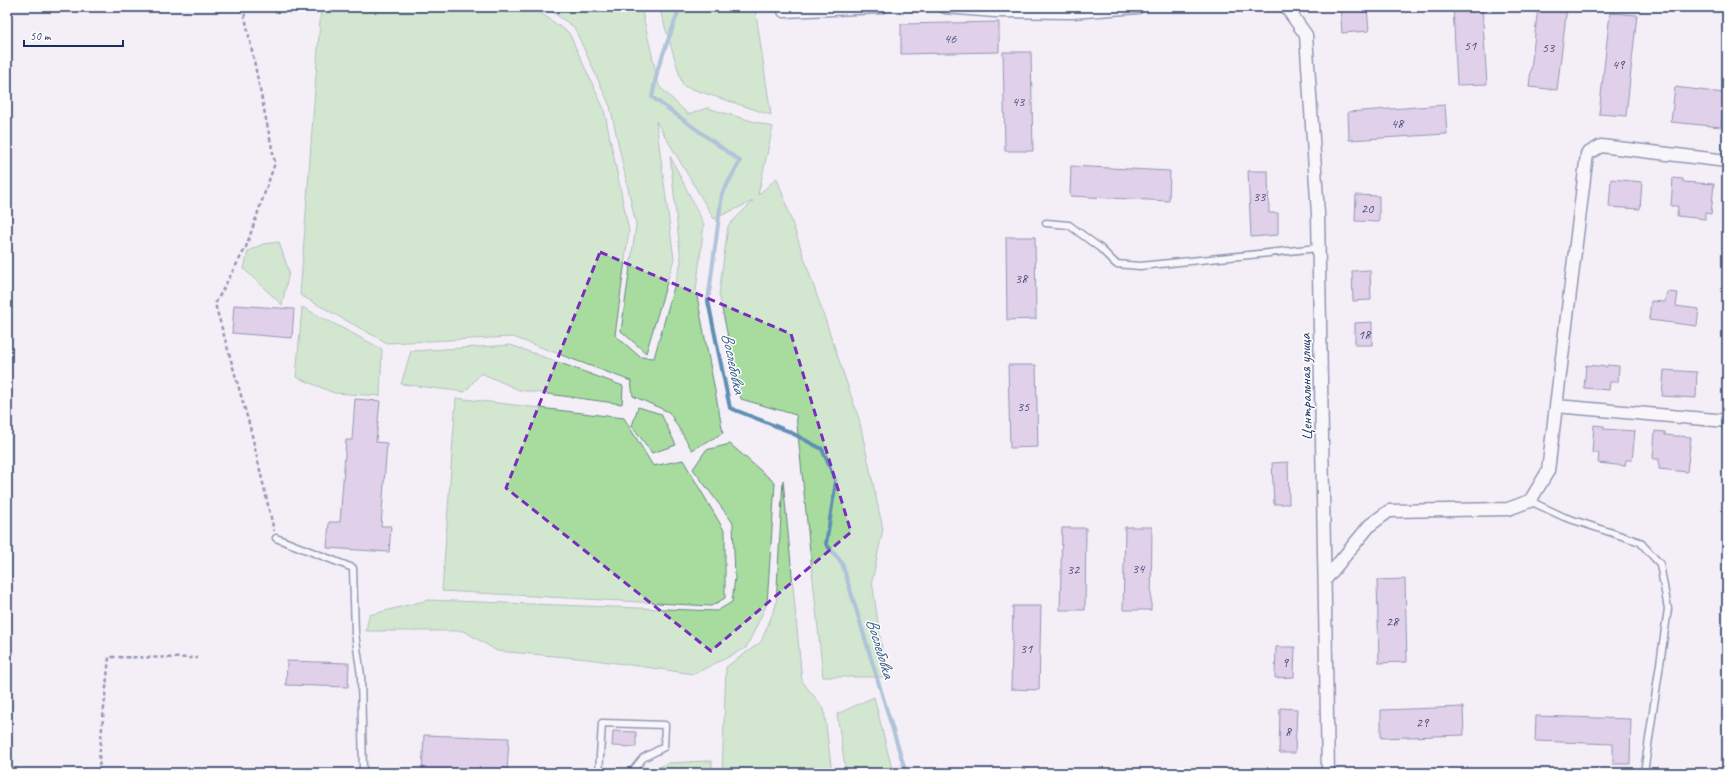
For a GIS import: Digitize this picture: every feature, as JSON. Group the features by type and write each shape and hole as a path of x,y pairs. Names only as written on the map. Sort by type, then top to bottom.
{"street":[{"path":"784,11 880,7"},
{"path":"945,7 995,11 1072,12 1138,7"},
{"name":"Центральная улица","path":"1286,7 1306,35 1318,214 1328,773"},
{"path":"1325,580 1370,524 1388,511 1508,509 1530,501 1548,471 1587,154 1601,146 1727,161"},
{"path":"1556,406 1727,421"}],"lane":[{"path":"1046,223 1069,225 1100,248 1116,264 1140,266 1318,248"},
{"path":"1530,501 1564,517 1640,542 1660,564 1668,609 1644,773"},
{"path":"276,538 353,568 355,633 361,676 363,773"},
{"path":"600,773 602,723 665,725 664,746 643,758 631,773"}],"path":[{"path":"243,7 275,163 246,247 215,304 250,427 276,538"},
{"path":"100,773 99,759 109,657 198,658"}],"highlighted area":[{"path":"600,252 791,334 851,532 711,651 506,488"}],"green space":[{"path":"321,7 532,7 569,33 604,109 629,231 615,335 640,357 654,358 681,262 670,156 704,224 696,291 723,433 692,450 669,412 633,396 631,381 513,337 387,343 300,295"},
{"path":"545,7 641,7 659,86 688,114 707,108 773,127 758,195 777,178 859,419 883,529 872,581 886,677 823,677 796,415 741,399 719,294 728,226 753,201 714,219 656,121 674,259 646,353 621,331 636,225 610,106 574,27"},
{"path":"659,7 755,7 771,115 683,86"},
{"path":"279,242 289,272 282,305 244,269 248,251 263,244"},
{"path":"302,307 382,349 380,396 334,393 296,377"},
{"path":"511,345 623,386 622,404 519,390 481,373 465,392 401,384 411,351"},
{"path":"456,398 624,418 653,466 683,460 725,532 725,598 711,606 442,591"},
{"path":"638,407 661,414 676,445 652,453 632,426"},
{"path":"730,444 775,483 767,604 746,648 694,674 588,659 497,651 464,631 366,631 369,615 428,600 717,611 732,602 735,578 733,523 693,469 706,450"},
{"path":"783,480 802,681 824,709 832,773 722,773 726,667 761,642 776,605"},
{"path":"874,697 893,773 846,773 837,714"},
{"path":"712,761 712,773 644,773 669,763"}],"building":[{"path":"1340,7 1367,7 1369,31 1342,33"},
{"path":"1453,7 1482,7 1487,84 1457,85"},
{"path":"1538,7 1567,7 1557,90 1529,87"},
{"path":"1610,13 1637,15 1626,116 1599,114"},
{"path":"999,22 999,52 901,54 901,24"},
{"path":"1003,52 1031,52 1033,151 1005,151"},
{"path":"1675,87 1724,93 1721,127 1671,122"},
{"path":"1445,105 1447,134 1349,140 1348,112"},
{"path":"1071,166 1170,171 1169,201 1070,196"},
{"path":"1248,171 1268,171 1269,213 1278,213 1278,235 1251,237"},
{"path":"1673,178 1683,179 1683,182 1714,184 1711,214 1705,213 1705,219 1677,216 1678,206 1671,206"},
{"path":"1611,179 1642,182 1640,209 1609,207"},
{"path":"1356,195 1379,196 1379,222 1355,221"},
{"path":"1006,237 1035,237 1036,319 1007,320"},
{"path":"1370,270 1371,300 1353,301 1352,271"},
{"path":"1667,292 1678,293 1676,306 1699,309 1697,326 1649,320 1651,301 1665,302"},
{"path":"234,305 294,309 292,338 232,333"},
{"path":"1372,322 1372,345 1355,345 1355,323"},
{"path":"1008,365 1036,365 1038,447 1010,448"},
{"path":"1586,365 1607,367 1607,365 1619,366 1618,382 1610,382 1609,390 1584,388"},
{"path":"1664,370 1697,372 1696,398 1662,396"},
{"path":"355,399 380,401 376,442 387,443 381,526 391,526 389,552 327,548 329,522 340,522 346,440 352,440"},
{"path":"1594,425 1604,426 1604,429 1635,431 1632,460 1626,460 1625,466 1598,463 1599,453 1592,453"},
{"path":"1655,431 1665,432 1665,435 1691,437 1687,472 1659,469 1659,459 1653,459"},
{"path":"1288,462 1289,504 1274,504 1272,463"},
{"path":"1125,527 1152,527 1151,610 1123,610"},
{"path":"1062,528 1086,528 1085,610 1060,610"},
{"path":"1405,579 1407,662 1379,663 1377,580"},
{"path":"1013,606 1041,606 1039,690 1011,689"},
{"path":"1276,647 1295,647 1294,677 1275,678"},
{"path":"287,661 349,663 348,687 286,685"},
{"path":"1463,707 1464,735 1381,738 1381,710"},
{"path":"1280,708 1297,709 1295,753 1279,753"},
{"path":"1536,716 1631,719 1630,764 1613,764 1613,744 1535,741"},
{"path":"613,731 636,732 636,747 612,746"},
{"path":"424,735 509,738 507,773 422,773"}],"waterway":[{"name":"Вослебовка","path":"680,7 658,68 652,97 740,161 722,194 708,301 730,408 788,431 822,449 836,481 826,544 842,563 906,773"}]}
